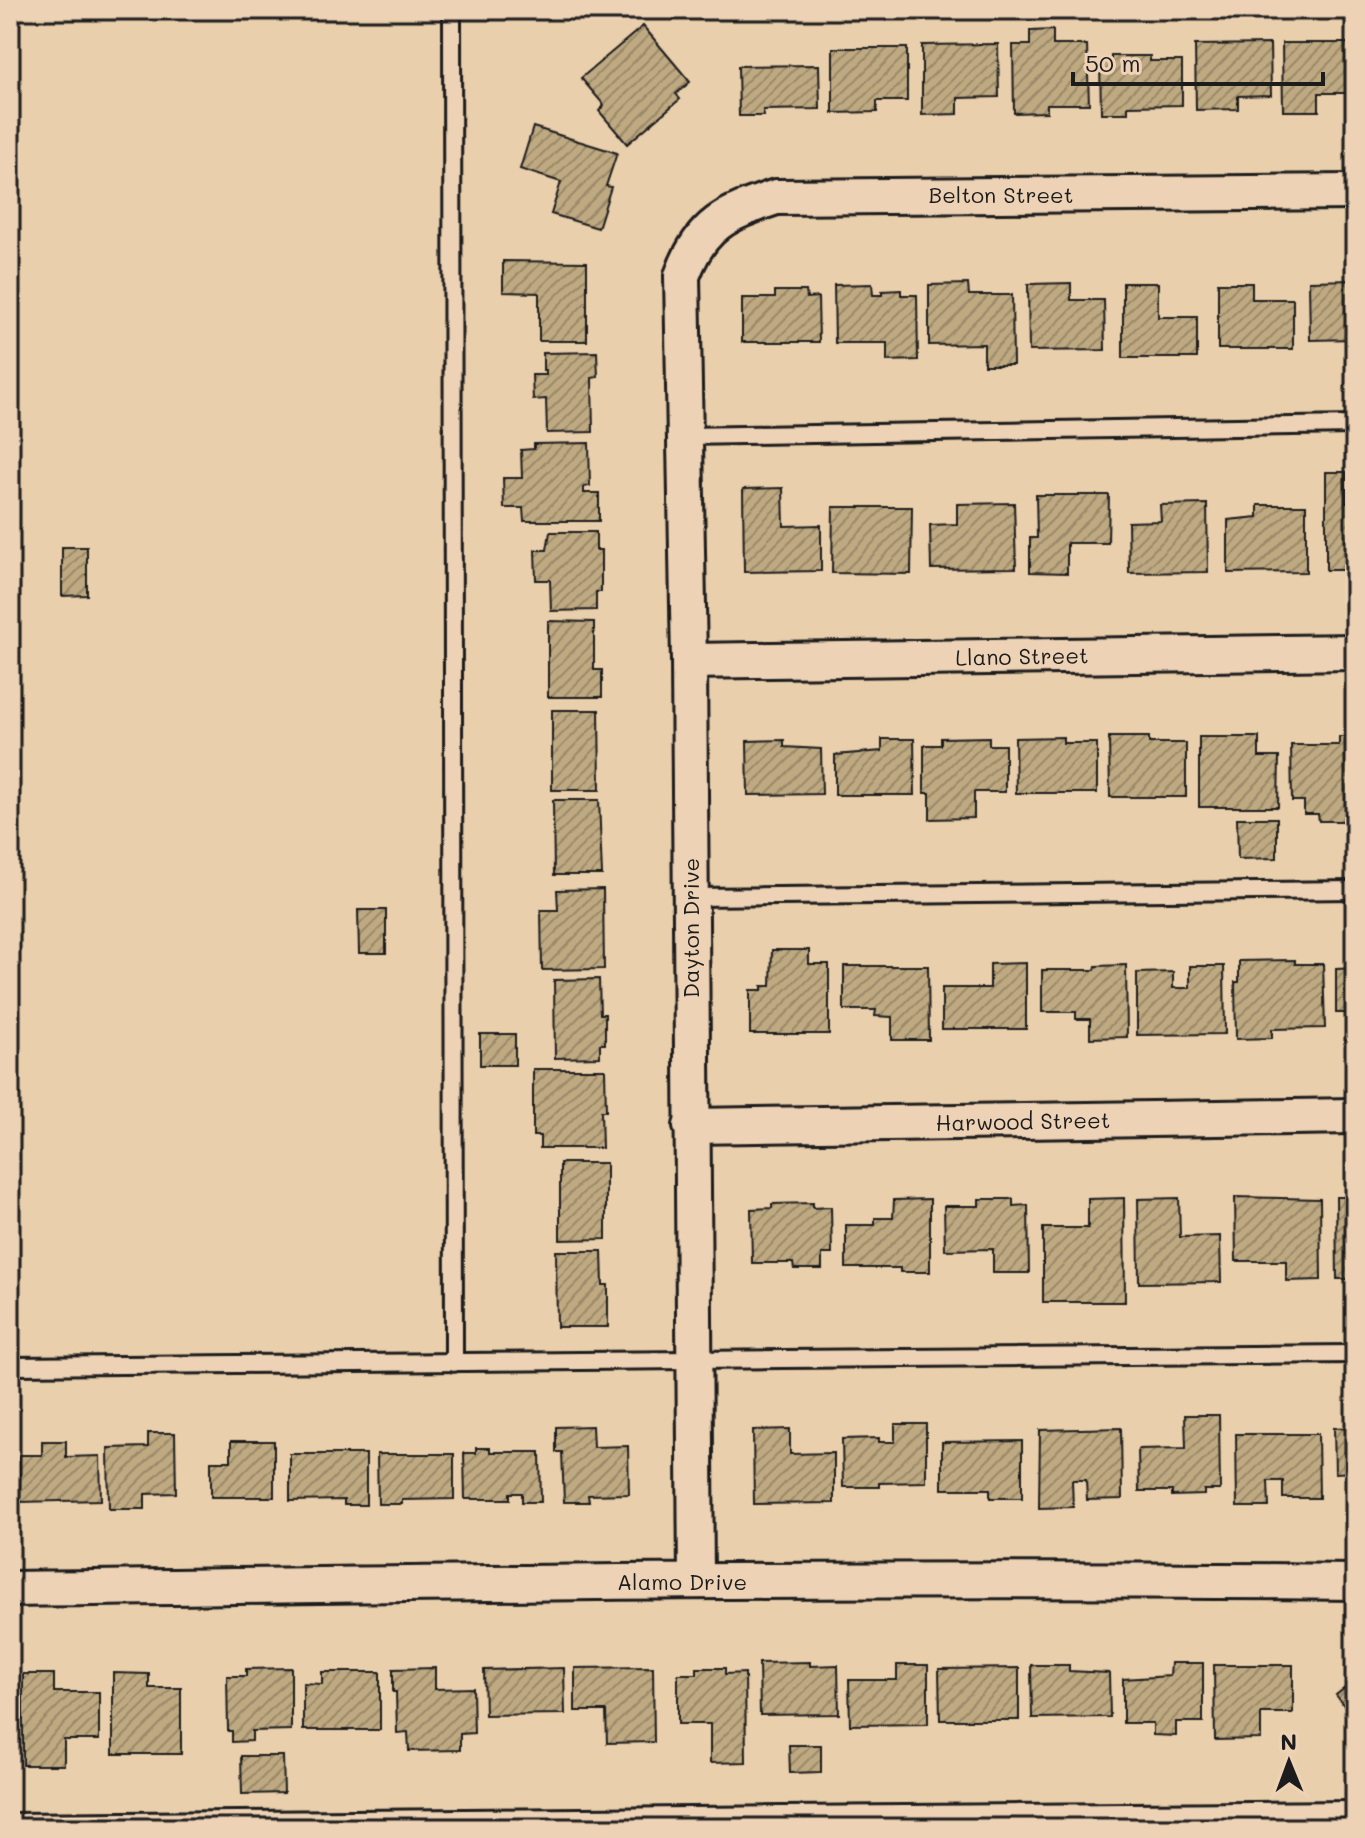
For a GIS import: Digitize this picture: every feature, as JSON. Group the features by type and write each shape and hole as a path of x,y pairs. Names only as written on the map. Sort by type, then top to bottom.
{"street":[{"name":"Belton Street","path":"682,276 691,250 714,225 738,210 776,197 1355,192"},
{"name":"Dayton Drive","path":"682,276 689,661 696,1580"},
{"name":"Llano Street","path":"689,661 1355,652"},
{"name":"Harwood Street","path":"691,1126 1355,1116"},
{"name":"Alamo Drive","path":"10,1589 696,1580 1355,1582"}],"lane":[{"path":"452,10 454,1363"},
{"path":"685,436 1355,425"},
{"path":"690,897 1355,890"},
{"path":"10,1366 1355,1354"},
{"path":"10,1822 1355,1810"}],"building":[{"path":"643,26 690,82 676,94 680,99 627,144 599,111 604,105 581,78"},
{"path":"1053,30 1053,45 1087,45 1089,104 1047,104 1047,112 1014,113 1013,45 1030,45 1030,31"},
{"path":"1282,43 1355,43 1355,93 1319,93 1319,111 1283,111"},
{"path":"998,44 999,97 958,98 958,114 922,115 922,45"},
{"path":"1270,44 1271,95 1238,96 1238,109 1196,110 1195,45"},
{"path":"833,48 907,48 907,101 877,101 877,112 833,113"},
{"path":"1111,56 1150,56 1150,61 1182,61 1182,105 1128,106 1128,113 1101,113 1100,60 1111,60"},
{"path":"819,65 820,109 763,110 764,116 739,116 738,66"},
{"path":"533,127 617,153 606,186 611,187 598,228 551,214 561,182 520,169"},
{"path":"503,261 587,262 587,341 539,341 539,293 503,292"},
{"path":"1355,280 1355,339 1310,340 1309,281"},
{"path":"1071,283 1071,300 1104,300 1105,350 1029,351 1028,284"},
{"path":"1123,283 1158,283 1158,317 1197,317 1197,358 1123,358"},
{"path":"1218,283 1252,283 1252,299 1293,299 1293,349 1218,349"},
{"path":"872,284 873,295 901,290 901,295 917,295 918,360 887,361 887,343 835,343 834,285"},
{"path":"968,284 969,295 1012,295 1013,365 984,365 984,344 929,345 929,285"},
{"path":"775,291 806,291 807,298 818,297 819,342 742,342 742,298 775,298"},
{"path":"597,352 598,377 592,378 593,432 547,433 546,399 533,400 532,375 546,375 543,353"},
{"path":"589,443 590,486 584,487 584,493 599,493 599,521 524,521 523,508 504,508 503,478 522,478 521,450 534,449 534,444"},
{"path":"1326,472 1346,472 1346,503 1355,502 1355,570 1326,570"},
{"path":"783,488 784,526 821,525 821,571 744,572 743,489"},
{"path":"1036,495 1109,495 1108,543 1067,543 1067,573 1030,572 1030,538 1037,538"},
{"path":"1014,503 1016,568 931,569 930,525 957,524 957,504"},
{"path":"1207,504 1208,572 1129,573 1128,522 1161,521 1160,505"},
{"path":"1258,505 1306,505 1306,572 1228,573 1228,520 1258,517"},
{"path":"833,507 912,507 911,574 832,573"},
{"path":"550,532 596,532 596,550 601,550 601,592 596,592 596,610 551,611 550,580 536,580 535,550 547,550"},
{"path":"62,547 87,547 87,595 62,596"},
{"path":"548,621 594,622 594,670 602,670 602,697 548,697"},
{"path":"552,710 599,710 600,790 552,790"},
{"path":"989,737 989,745 1005,745 1005,792 974,792 974,818 930,819 930,793 924,793 924,745 941,745 941,738"},
{"path":"1063,737 1063,743 1097,743 1097,793 1016,793 1015,738"},
{"path":"1109,737 1149,737 1149,743 1186,743 1186,797 1110,797"},
{"path":"1199,737 1259,737 1259,757 1279,757 1278,807 1199,807"},
{"path":"1339,737 1355,737 1355,821 1319,821 1318,814 1304,814 1304,801 1292,801 1291,745 1339,745"},
{"path":"882,739 914,739 915,795 835,795 835,755 882,751"},
{"path":"784,740 784,747 821,749 822,794 748,795 747,741"},
{"path":"553,800 599,800 602,875 554,875"},
{"path":"1237,818 1277,818 1277,858 1238,859"},
{"path":"603,889 604,969 542,970 541,910 558,910 557,890"},
{"path":"358,910 386,910 386,953 359,953"},
{"path":"772,950 809,950 809,964 829,964 829,1034 750,1034 750,990 771,986"},
{"path":"1295,960 1295,964 1323,964 1325,1028 1272,1029 1272,1038 1236,1039 1235,982 1239,982 1239,961"},
{"path":"1026,963 1026,1029 942,1029 942,988 990,988 990,964"},
{"path":"1126,965 1127,1037 1090,1038 1090,1019 1076,1019 1076,1012 1042,1012 1042,970 1095,970 1096,966"},
{"path":"844,966 928,966 929,1040 892,1040 892,1017 875,1016 876,1010 844,1010"},
{"path":"1190,966 1224,966 1225,1034 1137,1035 1137,973 1173,972 1173,988 1190,988"},
{"path":"1355,968 1355,1013 1336,1013 1336,969"},
{"path":"599,979 600,1014 605,1014 605,1044 600,1044 600,1057 555,1058 554,980"},
{"path":"480,1034 515,1034 515,1065 480,1065"},
{"path":"533,1069 605,1069 606,1111 601,1111 602,1148 540,1148 540,1136 533,1136"},
{"path":"560,1163 606,1163 606,1239 560,1240"},
{"path":"1235,1197 1320,1199 1321,1280 1286,1281 1286,1261 1236,1261"},
{"path":"1336,1197 1355,1197 1355,1279 1337,1279"},
{"path":"1124,1198 1125,1302 1043,1302 1043,1228 1088,1228 1088,1199"},
{"path":"1179,1198 1180,1237 1220,1236 1221,1282 1139,1283 1138,1199"},
{"path":"930,1199 930,1272 900,1272 900,1268 846,1268 846,1225 875,1225 875,1218 893,1218 894,1200"},
{"path":"979,1199 1013,1199 1013,1206 1028,1205 1029,1273 993,1273 993,1249 945,1250 944,1206 979,1206"},
{"path":"813,1203 813,1208 831,1207 832,1254 822,1254 822,1269 794,1269 793,1263 752,1263 751,1209 772,1208 772,1204"},
{"path":"556,1251 602,1251 603,1285 608,1285 608,1327 557,1327"},
{"path":"1185,1415 1219,1415 1220,1490 1204,1490 1204,1495 1172,1496 1172,1491 1139,1491 1138,1449 1186,1448"},
{"path":"895,1424 926,1424 926,1482 843,1487 842,1439 879,1438 879,1442 895,1442"},
{"path":"592,1426 593,1447 628,1446 629,1494 588,1495 589,1502 564,1502 562,1452 556,1452 556,1427"},
{"path":"1355,1427 1355,1472 1335,1473 1334,1428"},
{"path":"1121,1428 1122,1499 1087,1500 1086,1480 1072,1480 1073,1507 1039,1508 1040,1430"},
{"path":"790,1429 790,1454 834,1453 834,1503 754,1504 753,1430"},
{"path":"148,1433 175,1433 176,1493 145,1494 145,1509 109,1509 108,1448 148,1447"},
{"path":"1236,1434 1318,1434 1319,1498 1283,1498 1283,1481 1268,1481 1269,1507 1237,1507"},
{"path":"42,1441 66,1441 66,1457 100,1456 101,1500 20,1502 19,1455 42,1455"},
{"path":"231,1441 274,1441 274,1497 211,1497 211,1461 231,1461"},
{"path":"1022,1441 1022,1498 990,1498 990,1489 942,1489 942,1442"},
{"path":"476,1448 490,1448 490,1452 540,1452 541,1502 522,1502 522,1493 510,1493 510,1499 465,1499 464,1453 476,1453"},
{"path":"290,1454 366,1454 366,1505 344,1505 344,1500 290,1501"},
{"path":"377,1454 454,1454 454,1499 402,1500 402,1504 378,1504"},
{"path":"810,1662 810,1666 838,1665 839,1714 760,1715 759,1663"},
{"path":"1171,1663 1203,1663 1203,1722 1176,1722 1176,1736 1153,1735 1153,1723 1123,1723 1123,1679 1170,1676"},
{"path":"897,1665 928,1665 928,1724 850,1725 849,1680 897,1680"},
{"path":"1031,1665 1069,1665 1069,1671 1109,1673 1110,1717 1032,1718"},
{"path":"1214,1665 1293,1665 1293,1713 1261,1713 1261,1739 1215,1740"},
{"path":"653,1667 654,1742 607,1743 606,1711 575,1711 575,1668"},
{"path":"291,1668 291,1730 252,1731 252,1741 232,1742 232,1731 228,1731 227,1676 246,1676 246,1669"},
{"path":"435,1668 435,1689 473,1688 474,1733 460,1734 460,1750 409,1751 408,1732 397,1733 393,1669"},
{"path":"564,1668 565,1714 485,1715 484,1670"},
{"path":"697,1668 725,1668 725,1674 745,1673 746,1762 710,1763 710,1724 678,1724 678,1674 697,1674"},
{"path":"1019,1668 1019,1720 940,1720 939,1669"},
{"path":"322,1672 380,1672 380,1730 303,1730 303,1683 322,1684"},
{"path":"113,1673 149,1674 149,1688 181,1688 181,1754 113,1754"},
{"path":"23,1674 54,1674 54,1692 99,1692 99,1740 64,1740 64,1765 23,1765"},
{"path":"10,1680 12,1746 10,1746"},
{"path":"1355,1680 1355,1720 1336,1695"},
{"path":"789,1745 821,1745 821,1772 790,1773"},
{"path":"241,1756 283,1756 284,1793 242,1794"}]}
